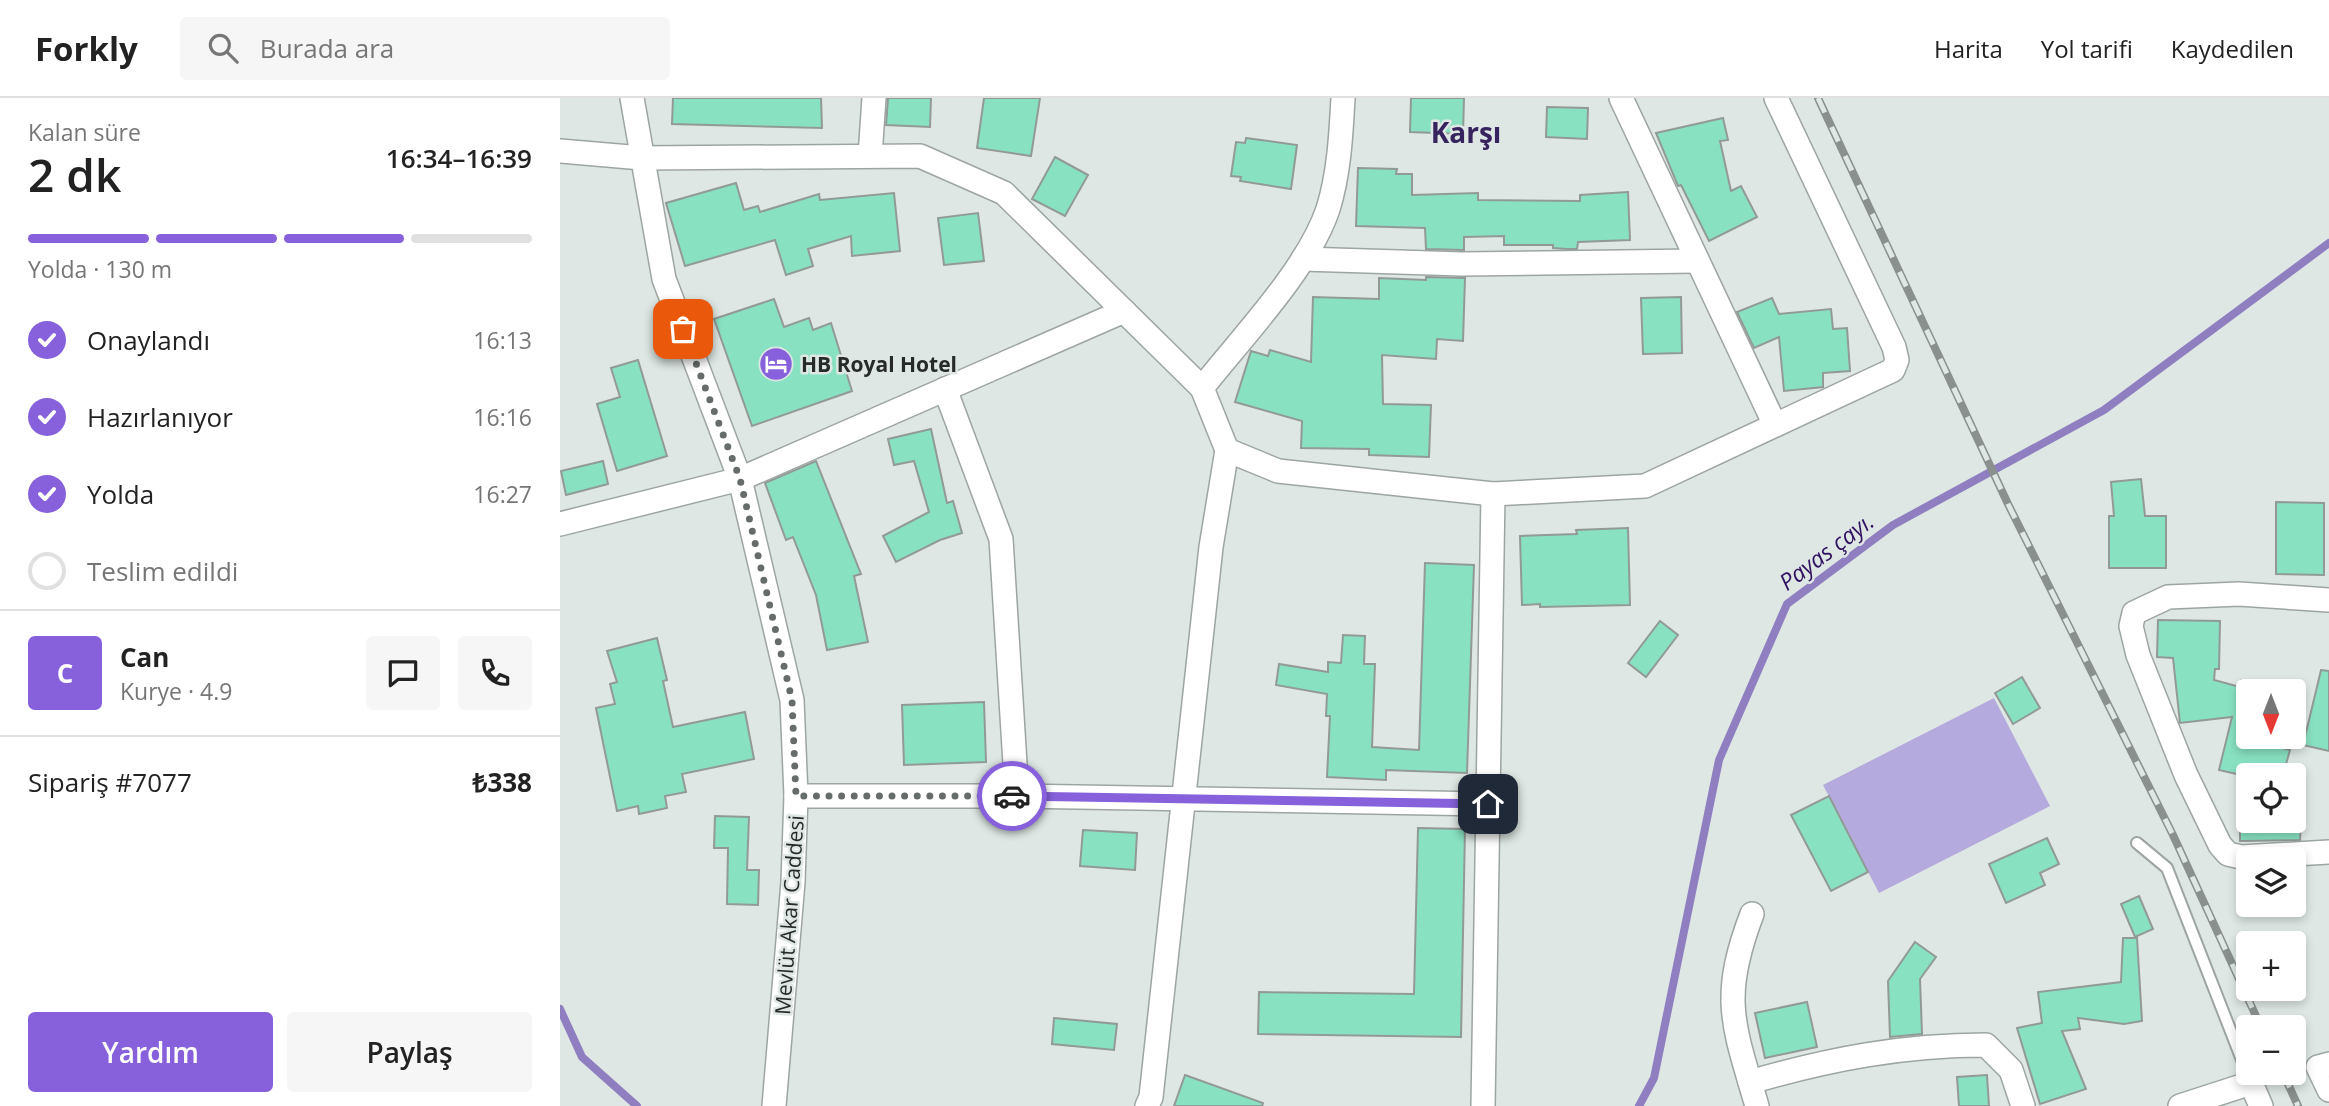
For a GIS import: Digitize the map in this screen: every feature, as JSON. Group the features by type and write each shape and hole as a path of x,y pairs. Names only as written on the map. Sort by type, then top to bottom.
{"street":[{"name":"Mevlüt Akar Caddesi","path":"632,98 664,279 740,479 792,700 796,796 793,882 774,1106"},
{"path":"870,156 874,98"},
{"path":"1202,388 1303,259 1328,209 1339,151 1343,98"},
{"path":"1621,98 1775,425"},
{"path":"1227,450 1278,471 1493,494 1645,486 1884,377 1894,370 1897,360 1894,347 1776,98"},
{"path":"560,151 642,158 920,156 1004,194 1202,388 1227,450 1211,547 1186,799 1151,1097 1147,1106"},
{"path":"1303,259 1462,264 1697,261"},
{"path":"560,524 740,479 1124,311"},
{"path":"945,389 1002,539 1017,796"},
{"path":"1483,1106 1493,494"},
{"path":"2329,600 2239,594 2168,597 2134,613 2131,626 2138,655 2186,775 2220,845 2228,854 2241,857 2329,852"},
{"path":"796,796 1017,796 1488,804"},
{"path":"1752,914 1738,951 1731,988 1734,1024 1757,1106"},
{"path":"1750,1082 1872,1051 1937,1045 1986,1045 2011,1070 2023,1106"},
{"path":"2329,1064 2318,1067 2329,1090"},
{"path":"2180,1106 2245,1085"},
{"path":"2252,1085 2261,1106"}],"lane":[{"path":"2137,844 2167,868 2236,1045"}],"shaded area":[{"path":"1994,698 2050,806 1879,893 1823,785"}],"building":[{"path":"673,98 821,98 822,128 672,124"},
{"path":"888,98 931,98 930,127 886,125"},
{"path":"984,98 1040,98 1031,156 977,148"},
{"path":"1411,98 1464,98 1463,134 1410,132"},
{"path":"1547,107 1588,108 1587,139 1546,137"},
{"path":"1723,118 1728,140 1720,141 1731,191 1741,186 1757,217 1709,241 1681,185 1678,186 1656,133"},
{"path":"1246,138 1297,145 1291,189 1240,181 1241,177 1231,176 1236,142 1245,143"},
{"path":"1055,157 1088,175 1065,216 1032,199"},
{"path":"1358,168 1397,169 1396,174 1412,174 1412,195 1478,193 1478,200 1580,201 1580,195 1628,192 1630,240 1578,242 1577,249 1567,249 1553,248 1553,245 1504,245 1504,236 1464,237 1464,250 1426,249 1425,228 1356,226"},
{"path":"736,183 744,210 758,206 760,212 819,194 820,200 894,193 900,251 852,256 851,236 808,249 813,266 786,275 775,240 685,266 666,203"},
{"path":"978,213 984,261 944,265 938,218"},
{"path":"1426,277 1465,278 1463,341 1437,339 1436,359 1382,355 1383,404 1431,405 1429,457 1369,455 1369,449 1301,448 1302,421 1235,402 1251,351 1268,356 1270,350 1311,362 1313,297 1379,299 1379,278 1426,280"},
{"path":"1681,297 1682,353 1643,354 1641,298"},
{"path":"1772,298 1779,314 1831,309 1833,329 1847,328 1850,371 1823,373 1823,387 1784,391 1779,337 1754,348 1737,312"},
{"path":"774,299 784,327 809,318 813,330 831,323 852,391 752,426 714,319"},
{"path":"638,360 667,456 617,471 597,404 620,397 611,368"},
{"path":"931,429 947,503 953,501 962,533 940,540 896,562 883,536 929,512 914,461 894,465 888,439"},
{"path":"603,461 608,484 566,495 561,471"},
{"path":"816,461 861,574 854,576 868,642 827,650 816,595 793,537 786,540 765,483"},
{"path":"2141,479 2145,516 2166,516 2166,568 2109,568 2109,516 2114,516 2111,482"},
{"path":"2276,502 2324,503 2324,575 2276,574"},
{"path":"1628,528 1630,605 1522,605 1520,536 1577,534 1576,530"},
{"path":"1425,563 1474,565 1467,773 1386,770 1386,780 1327,777 1330,716 1326,716 1327,694 1276,685 1279,664 1328,672 1328,662 1341,663 1343,635 1365,636 1364,664 1375,664 1372,747 1419,750"},
{"path":"2158,620 2220,621 2219,669 2215,669 2214,680 2236,686 2236,749 2290,750 2286,763 2236,763 2236,774 2219,770 2232,717 2180,723 2173,658 2157,657"},
{"path":"1660,621 1678,635 1646,677 1628,663"},
{"path":"657,638 667,680 663,681 673,727 745,712 754,759 682,774 686,792 665,796 667,808 639,814 638,806 617,811 596,708 615,704 610,684 617,682 607,651"},
{"path":"2321,670 2329,671 2329,751 2306,746 2306,732"},
{"path":"2022,677 2040,708 2013,724 1995,693"},
{"path":"984,702 986,762 904,765 902,705"},
{"path":"1829,796 1868,872 1831,891 1791,815"},
{"path":"715,816 749,817 747,870 759,870 758,905 727,904 728,848 714,848"},
{"path":"1418,828 1465,829 1461,1037 1258,1034 1259,992 1414,994"},
{"path":"1083,830 1137,833 1135,870 1080,866"},
{"path":"2240,833 2300,833 2300,840 2240,841"},
{"path":"2047,838 2059,864 2040,873 2045,885 2006,903 1989,864"},
{"path":"2139,896 2153,929 2135,937 2121,904"},
{"path":"2123,938 2137,938 2142,1021 2124,1024 2078,1018 2080,1029 2062,1031 2086,1089 2040,1104 2017,1028 2042,1023 2038,992 2121,982"},
{"path":"1915,942 1936,957 1920,979 1922,1034 1890,1037 1888,981"},
{"path":"1807,1002 1817,1047 1765,1058 1755,1013"},
{"path":"1054,1018 1117,1024 1114,1050 1052,1044"},
{"path":"1185,1075 1263,1103 1262,1106 1174,1106"},
{"path":"1987,1075 1989,1106 1959,1106 1957,1077"}],"waterway":[{"name":"Payas çayı.","path":"1639,1106 1654,1078 1719,760 1787,604 1893,525 2104,410 2329,243"},
{"name":"Payas çayı.","path":"560,1009 582,1057 637,1106"}],"railway":[{"path":"1818,98 2008,504 2173,835 2256,1015"},
{"path":"2288,1085 2298,1106"}],"way so far":[{"path":"683,329 740,479 792,700 796,796 1012,796"}],"place":[{"name":"HB Royal Hotel","path":"776,364"}],"district":[{"name":"Karşı","path":"1466,132"}],"route":[{"path":"1012,796 1488,804"}]}
